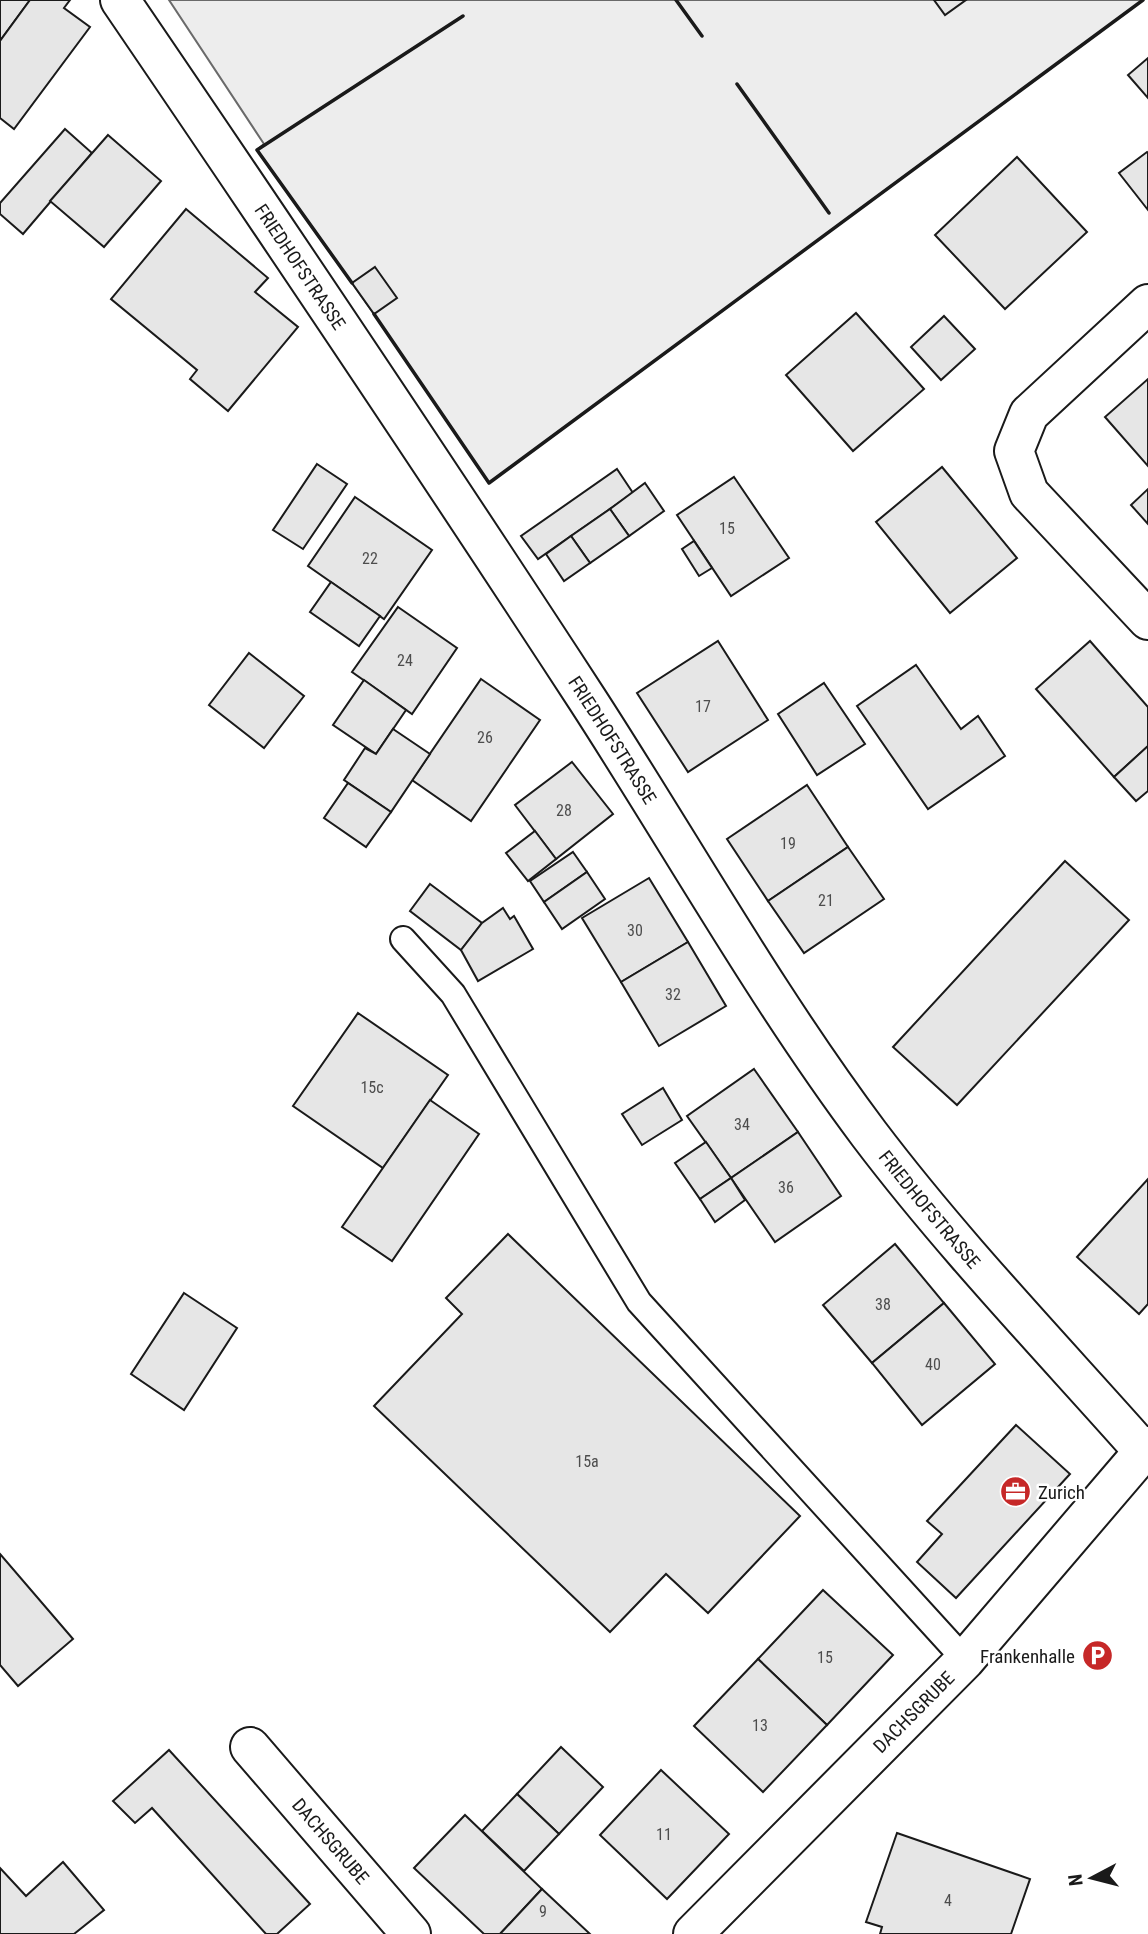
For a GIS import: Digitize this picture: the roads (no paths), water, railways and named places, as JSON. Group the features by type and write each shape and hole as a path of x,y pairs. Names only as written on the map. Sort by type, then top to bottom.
{"street":[{"name":"FRIEDHOFSTRASSE","path":"120,0 489,548 656,806 769,993 871,1136 976,1262 1146,1449"},
{"path":"1148,304 1029,414 1014,451 1028,493 1148,620"},
{"name":"DACHSGRUBE","path":"693,1934 965,1660 1146,1449"},
{"name":"DACHSGRUBE","path":"250,1747 411,1934"}],"lane":[{"path":"403,939 453,994 639,1302 965,1660"}],"place":[{"name":"Zurich","path":"1015,1492"},
{"name":"Frankenhalle","path":"1098,1656"}]}
